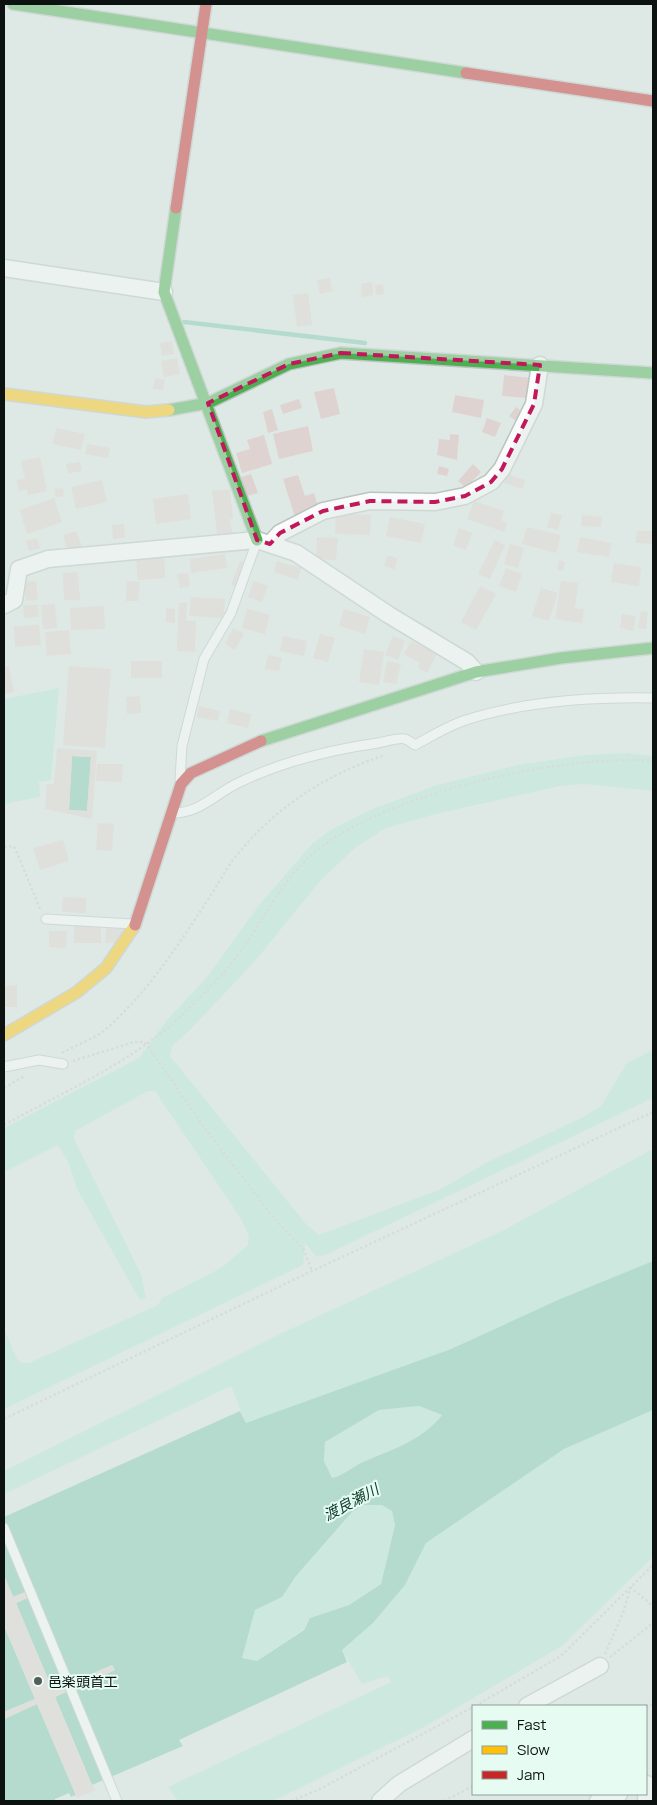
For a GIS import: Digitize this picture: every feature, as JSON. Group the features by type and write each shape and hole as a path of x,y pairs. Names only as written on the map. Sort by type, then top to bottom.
{"street":[{"path":"13,4 653,101"},
{"path":"206,4 164,292 264,542"},
{"path":"4,268 164,292"},
{"path":"4,394 146,412 208,403 288,364 341,353 653,373"},
{"path":"264,542 323,511 370,501 435,502 465,496 491,482 502,469 534,404 540,365"},
{"path":"4,605 14,600 19,569 48,559 264,542 296,553 389,615 467,662 476,672"},
{"path":"4,1034 51,1008 93,980 121,948 135,925 181,784 191,773 253,744 476,672 561,658 653,648"},
{"path":"529,1705 600,1666"},
{"path":"380,1801 399,1784 472,1740"},
{"path":"646,1801 649,1783"},
{"path":"598,1801 616,1795"}],"lane":[{"path":"181,784 182,746 204,659 231,613 264,542"},
{"path":"171,813 187,813 196,810 236,784 272,767 306,756 349,747 405,739 415,745 462,722 529,706 615,697 653,698"},
{"path":"46,919 126,922 135,925"},
{"path":"4,1067 39,1060 63,1064"},
{"path":"4,1528 117,1801"}],"path":[{"path":"4,1088 45,1062 104,1030 137,997 174,951 236,857 276,814 324,779 351,766 387,754"},
{"path":"4,1125 135,1052 145,1042 178,1019 210,988 242,949 273,900 304,863 335,836 375,816 467,784 543,769 614,760 653,761"},
{"path":"4,847 13,846 16,850 46,919"},
{"path":"63,1064 134,1042 145,1042"},
{"path":"145,1042 203,1126 274,1218 304,1250 312,1270"},
{"path":"4,1419 312,1270 653,1112"},
{"path":"477,1705 561,1656 653,1565"},
{"path":"630,1587 653,1606"},
{"path":"600,1666 623,1613 630,1587"},
{"path":"600,1666 653,1623"},
{"path":"290,1801 318,1790 472,1708"},
{"path":"444,1801 472,1787"}],"highlighted area":[{"path":"341,353 540,365 534,404 502,469 491,482 465,496 435,502 370,501 323,511 280,533 270,544 257,540 208,403 289,364"}],"shaded area":[{"path":"59,688 51,780 39,782 40,797 4,804 4,699"},
{"path":"627,753 653,756 653,791 584,784 560,786 432,815 386,828 356,847 321,880 255,961 189,1031 172,1046 170,1056 306,1224 319,1235 441,1189 486,1163 583,1117 601,1106 627,1063 653,1050 653,1098 325,1255 317,1257 305,1243 303,1265 4,1409 4,1329 17,1359 21,1363 29,1363 158,1305 162,1298 221,1268 248,1245 249,1236 241,1219 155,1091 148,1091 75,1131 74,1139 141,1274 146,1298 140,1300 77,1189 69,1164 58,1145 4,1172 4,1128 139,1058 167,1020 207,977 260,904 312,844 329,831 370,810 437,785 518,765 585,755"},
{"path":"653,1149 653,1261 560,1299 451,1349 246,1424 231,1386 4,1494 4,1471 280,1334 502,1231"},
{"path":"419,1406 442,1415 416,1438 332,1478 324,1461 325,1442 379,1410"},
{"path":"653,1410 653,1557 562,1646 424,1727 273,1801 178,1801 168,1787 391,1682 387,1676 362,1684 342,1650 373,1623 405,1585 426,1543 564,1449"},
{"path":"364,1505 382,1505 392,1511 395,1525 381,1584 349,1605 310,1618 304,1629 257,1661 241,1658 255,1610 282,1597 296,1576 352,1512"}],"water":[{"path":"72,756 91,757 87,811 69,810"},
{"name":"渡良瀬川","path":"653,1261 653,1410 564,1449 426,1543 405,1585 373,1623 342,1650 347,1662 179,1740 183,1746 92,1785 55,1697 115,1670 112,1665 53,1691 16,1603 37,1594 35,1588 13,1597 4,1575 4,1517 240,1411 246,1423 451,1349 560,1299","holes":["419,1406 442,1415 416,1438 332,1478 324,1461 325,1442 379,1410","364,1505 382,1505 392,1511 395,1525 381,1584 349,1605 310,1618 304,1630 257,1661 242,1658 255,1610 282,1597 296,1576 352,1512"]},
{"path":"4,1626 35,1699 4,1712"},
{"path":"37,1704 76,1795 71,1797 69,1793 55,1799 55,1801 4,1801 4,1719"}],"building":[{"path":"330,278 332,291 320,294 317,280"},
{"path":"372,282 373,295 362,297 361,284"},
{"path":"383,284 384,294 376,295 375,285"},
{"path":"308,293 312,325 297,327 293,295"},
{"path":"172,341 174,354 162,356 160,343"},
{"path":"177,358 180,374 164,377 161,361"},
{"path":"504,375 530,378 528,398 502,396"},
{"path":"155,378 165,380 163,390 153,389"},
{"path":"334,388 340,414 321,419 314,392"},
{"path":"455,395 484,400 481,418 452,412"},
{"path":"299,399 302,408 283,414 280,405"},
{"path":"516,407 523,412 516,421 509,416"},
{"path":"272,409 278,430 268,433 263,412"},
{"path":"487,418 501,423 495,437 482,432"},
{"path":"308,426 313,451 279,459 273,434"},
{"path":"56,428 85,434 81,450 53,444"},
{"path":"450,434 459,435 457,460 437,455 439,439 450,440"},
{"path":"264,435 272,464 242,473 236,453 250,449 247,440"},
{"path":"87,444 110,448 108,458 85,454"},
{"path":"40,457 47,491 28,495 27,489 19,491 17,480 25,479 21,461"},
{"path":"80,462 82,471 68,473 66,464"},
{"path":"473,464 481,472 466,488 458,481"},
{"path":"439,466 449,469 447,476 437,474"},
{"path":"251,474 258,493 247,496 241,477"},
{"path":"507,474 525,480 523,489 504,483"},
{"path":"298,475 305,496 314,493 319,510 295,517 283,479"},
{"path":"102,480 107,502 76,509 71,487"},
{"path":"63,488 64,496 56,497 54,489"},
{"path":"230,489 233,519 230,519 232,533 217,534 212,491"},
{"path":"188,494 191,519 156,524 153,499"},
{"path":"54,498 62,522 27,534 20,510"},
{"path":"474,501 504,511 501,520 507,523 504,532 467,519"},
{"path":"551,513 562,515 558,530 547,527"},
{"path":"336,514 371,515 370,535 335,534"},
{"path":"582,515 602,517 601,527 581,526"},
{"path":"390,517 425,524 421,543 386,536"},
{"path":"124,524 125,538 113,539 112,525"},
{"path":"527,527 561,535 556,553 522,544"},
{"path":"459,528 472,533 466,550 453,545"},
{"path":"76,531 82,546 68,551 63,535"},
{"path":"637,531 653,531 653,544 636,543"},
{"path":"317,537 338,538 336,560 316,559"},
{"path":"580,537 611,543 609,557 577,552"},
{"path":"37,538 40,548 29,551 26,541"},
{"path":"495,540 505,545 490,579 478,574"},
{"path":"510,544 524,548 518,568 504,564"},
{"path":"225,554 227,568 191,573 190,559"},
{"path":"388,555 398,559 394,570 384,565"},
{"path":"164,557 165,578 138,580 136,559"},
{"path":"559,560 565,562 563,571 557,570"},
{"path":"240,561 247,564 238,587 231,585"},
{"path":"277,561 301,568 298,580 274,572"},
{"path":"614,563 641,567 639,586 611,582"},
{"path":"506,568 522,574 516,592 499,586"},
{"path":"78,572 80,600 64,600 63,573"},
{"path":"188,573 190,586 180,588 177,574"},
{"path":"36,581 38,600 26,601 24,582"},
{"path":"127,581 140,582 138,601 126,601"},
{"path":"254,581 268,586 262,602 248,597"},
{"path":"561,581 578,583 575,608 584,609 582,623 555,619"},
{"path":"480,586 496,594 476,630 461,622"},
{"path":"541,588 558,593 549,621 532,616"},
{"path":"191,597 225,599 224,618 189,616"},
{"path":"179,603 187,603 186,621 196,621 195,652 177,651"},
{"path":"55,604 57,628 43,629 41,605"},
{"path":"23,605 38,605 39,617 24,618"},
{"path":"104,606 105,629 71,630 70,608"},
{"path":"166,608 175,609 175,623 166,622"},
{"path":"247,609 270,615 265,634 242,628"},
{"path":"344,609 370,617 365,634 339,626"},
{"path":"641,611 648,612 646,629 638,628"},
{"path":"622,614 636,616 633,631 620,628"},
{"path":"39,625 41,645 15,647 14,626"},
{"path":"233,628 244,634 235,650 225,644"},
{"path":"69,630 71,654 47,656 45,632"},
{"path":"320,634 335,638 328,662 313,658"},
{"path":"283,636 307,641 304,656 280,651"},
{"path":"393,636 405,641 398,660 385,655"},
{"path":"411,641 437,654 427,673 418,668 420,663 404,654"},
{"path":"364,649 384,652 379,685 359,682"},
{"path":"268,655 282,658 279,671 265,669"},
{"path":"131,661 162,661 162,678 131,678"},
{"path":"387,661 401,664 396,684 383,682"},
{"path":"9,666 14,692 4,694 4,668"},
{"path":"69,666 111,669 105,748 63,745"},
{"path":"140,696 141,713 127,714 126,697"},
{"path":"199,706 220,711 218,721 197,717"},
{"path":"230,709 251,714 248,728 227,723"},
{"path":"57,748 97,751 92,819 45,809 47,784 54,784","holes":["72,756 91,757 87,811 69,810"]},
{"path":"97,764 123,764 122,782 96,781"},
{"path":"98,823 114,824 112,851 96,850"},
{"path":"63,840 69,861 40,870 33,848"},
{"path":"63,897 86,898 86,913 62,912"},
{"path":"74,926 101,926 101,943 74,943"},
{"path":"106,927 123,928 118,943 105,943"},
{"path":"49,931 67,931 66,948 49,947"},
{"path":"17,985 17,1007 4,1007 4,986"},
{"name":"邑楽頭首工","path":"4,1575 13,1597 35,1588 37,1594 16,1603 53,1691 112,1665 115,1670 55,1697 92,1785 96,1790 77,1798 37,1704 4,1719 4,1712 35,1699 4,1625"}],"waterway":[{"path":"184,322 365,343"}],"traffic: fast":[{"path":"13,4 466,73"},
{"path":"176,208 164,292 257,540"},
{"path":"169,410 208,403 289,364 341,353 653,373"},
{"path":"261,741 476,672 561,658 653,648"}],"traffic: slow":[{"path":"4,394 146,412 169,410"},
{"path":"4,1035 77,992 106,968 135,925"}],"traffic: jam":[{"path":"176,208 206,4"},
{"path":"466,73 653,101"},
{"path":"135,925 181,784 191,773 261,741"}],"place":[{"name":"邑楽頭首工","path":"38,1681"}]}
